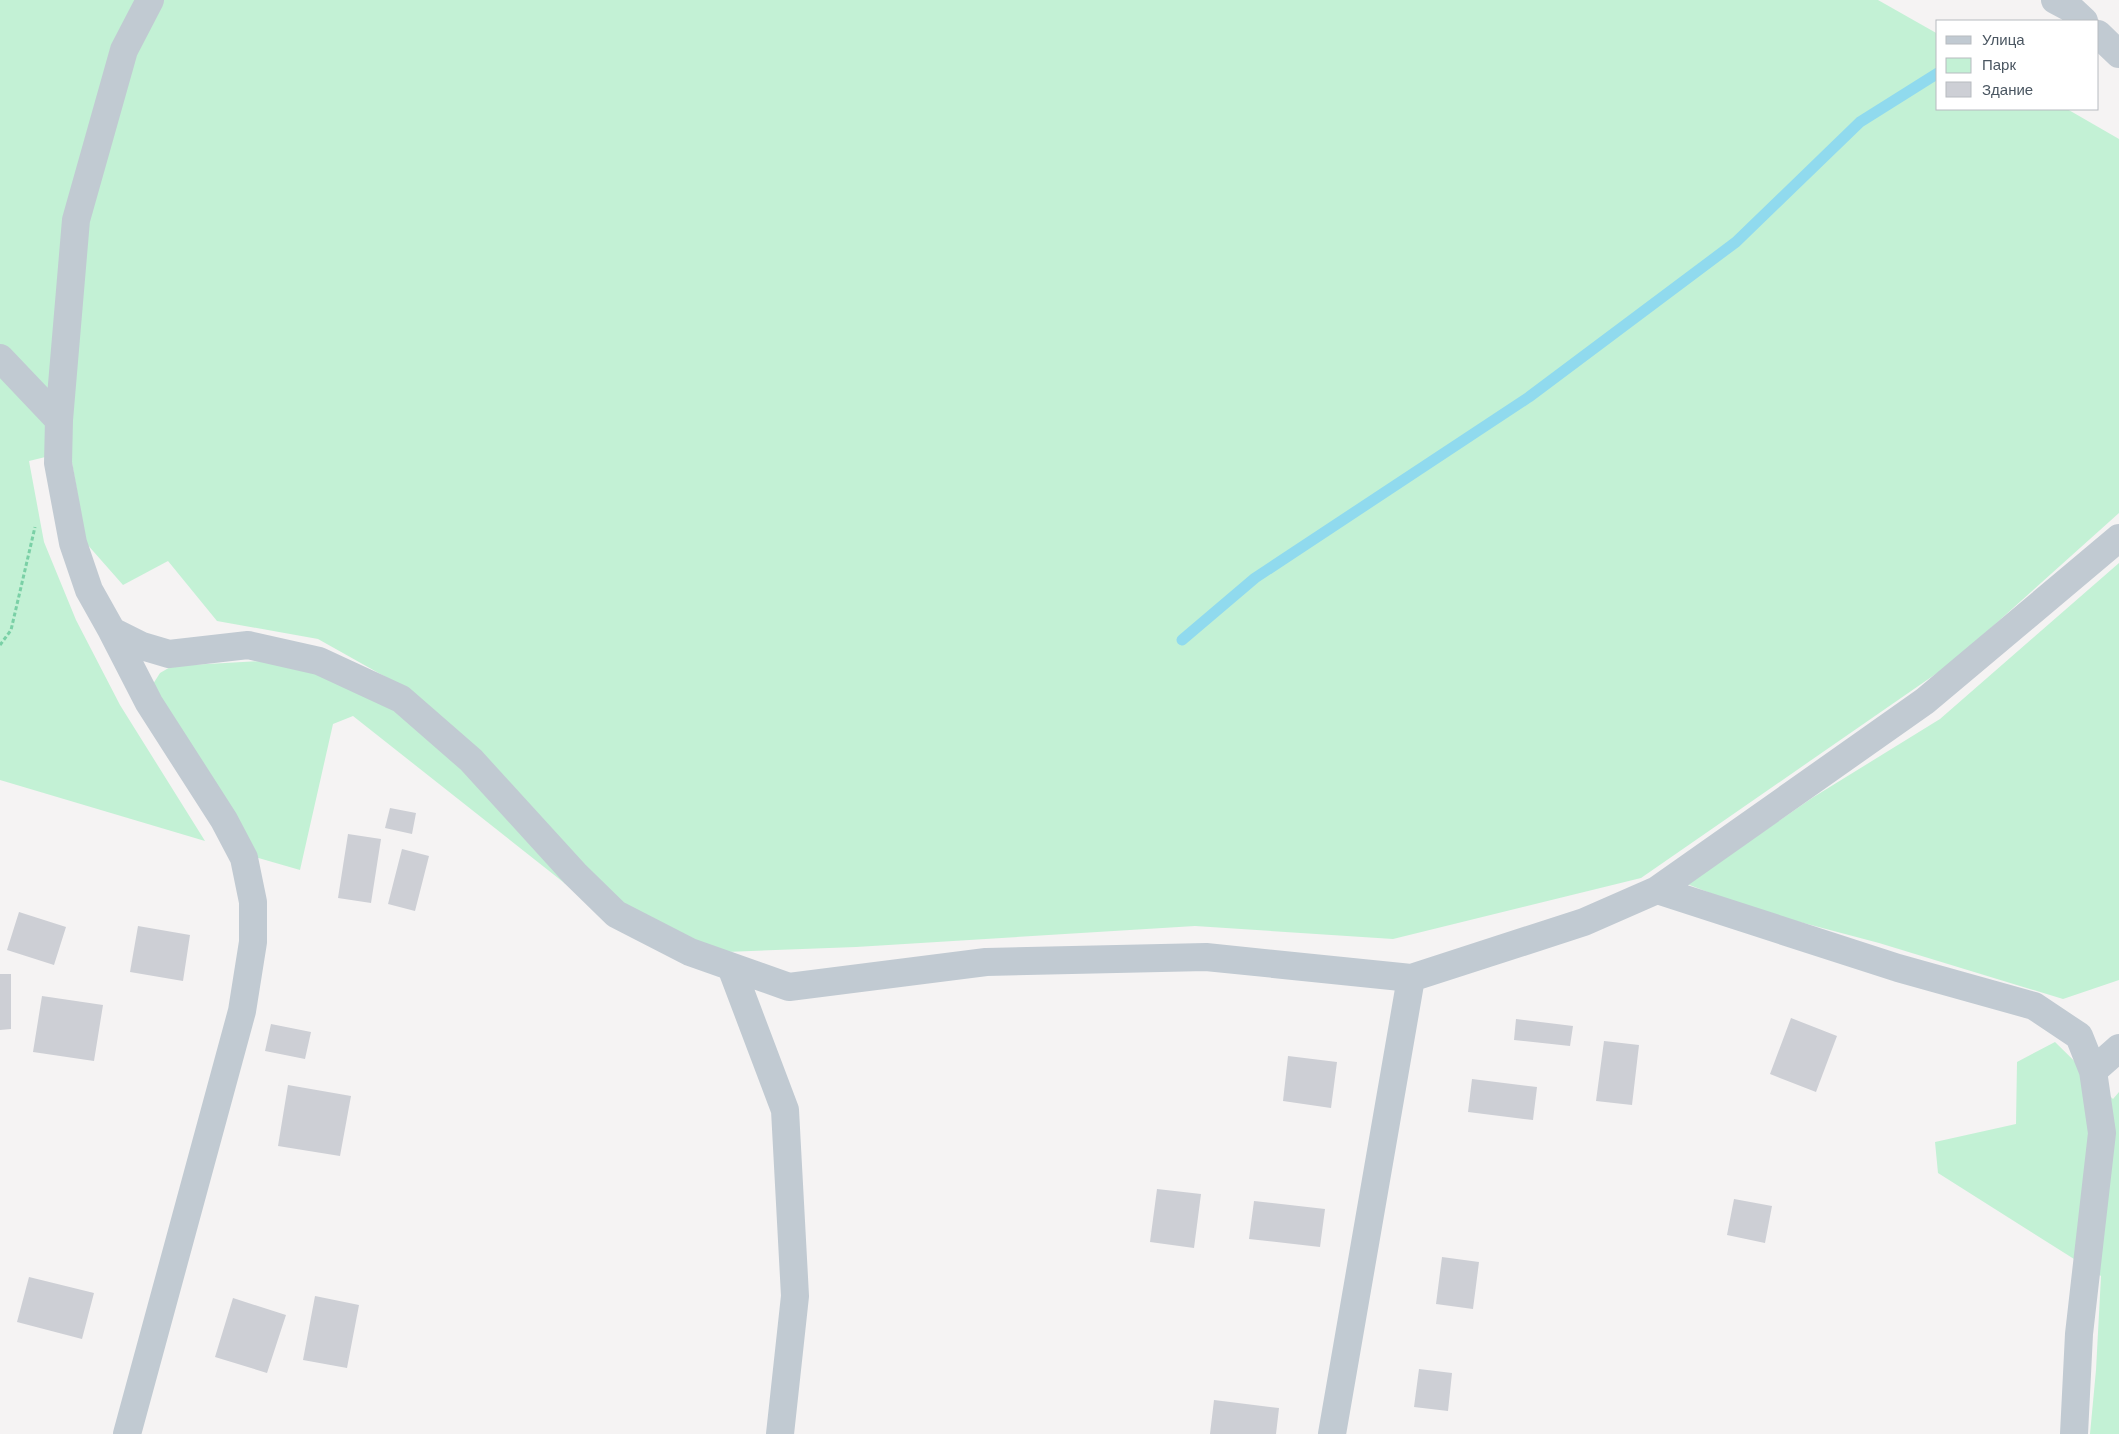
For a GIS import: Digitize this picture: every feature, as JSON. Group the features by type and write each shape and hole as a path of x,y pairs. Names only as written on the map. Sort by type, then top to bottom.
{"street":[{"path":"128,1434 242,1011 253,942 253,902 244,858 224,820 149,703 89,590 73,543 58,463 76,220 124,50 132,0"},
{"path":"124,50 150,0"},
{"path":"2055,0 2070,8 2083,20"},
{"path":"2099,35 2119,54"},
{"path":"0,358 60,420"},
{"path":"112,631 142,646 169,654 248,645 319,661 401,699 471,760 575,874 616,914 690,952 790,987 986,962 1196,957 1411,978 1584,922 1657,890 1925,701 2119,538"},
{"path":"1657,890 1898,968 2034,1006 2079,1036 2093,1071 2102,1133 2079,1334 2074,1434"},
{"path":"731,967 785,1110 795,1296 780,1434"},
{"path":"1332,1434 1411,978"},
{"path":"2093,1071 2119,1048"}],"path":[{"path":"0,645 11,630 37,521"}],"green space":[{"path":"0,0 1878,0 1936,33 1936,110 2069,110 2119,139 2119,513 1953,662 1641,878 1393,939 1195,926 856,947 725,952 692,943 625,907 407,689 318,639 217,621 168,561 123,585 86,543 70,451 29,461 44,542 76,620 120,705 205,841 0,780"},
{"path":"2119,563 2119,980 2063,999 1879,943 1754,910 1687,884 1812,798 1940,719"},
{"path":"261,661 321,674 396,707 463,766 596,908 353,716 333,724 300,870 255,857 153,684 160,673 172,666"},
{"path":"2055,1042 2113,1099 2119,1092 2119,1434 2090,1434 2096,1370 2101,1276 1938,1173 1935,1142 2016,1124 2017,1062"}],"building":[{"path":"390,808 416,813 412,834 385,828"},
{"path":"348,834 381,839 371,903 338,898"},
{"path":"402,849 429,856 415,911 388,904"},
{"path":"19,912 66,927 54,965 7,950"},
{"path":"138,926 190,935 183,981 130,972"},
{"path":"0,974 11,974 11,1029 0,1030"},
{"path":"42,996 103,1005 94,1061 33,1052"},
{"path":"1791,1018 1837,1036 1816,1092 1770,1074"},
{"path":"1516,1019 1573,1026 1570,1046 1514,1040"},
{"path":"271,1024 311,1032 305,1059 265,1051"},
{"path":"1604,1041 1639,1045 1632,1105 1596,1101"},
{"path":"1288,1056 1337,1062 1331,1108 1283,1101"},
{"path":"1472,1079 1537,1087 1533,1120 1468,1112"},
{"path":"288,1085 351,1096 340,1156 278,1146"},
{"path":"1157,1189 1201,1194 1194,1248 1150,1242"},
{"path":"1734,1199 1772,1206 1765,1243 1727,1235"},
{"path":"1254,1201 1325,1209 1320,1247 1249,1239"},
{"path":"1442,1257 1479,1262 1473,1309 1436,1304"},
{"path":"29,1277 94,1293 82,1339 17,1322"},
{"path":"315,1296 359,1305 347,1368 303,1360"},
{"path":"233,1298 286,1315 267,1373 215,1357"},
{"path":"1419,1369 1452,1373 1448,1411 1414,1407"},
{"path":"1214,1400 1279,1408 1276,1434 1210,1434"}],"waterway":[{"path":"1182,640 1255,578 1529,397 1736,242 1860,122 1936,74"}]}
